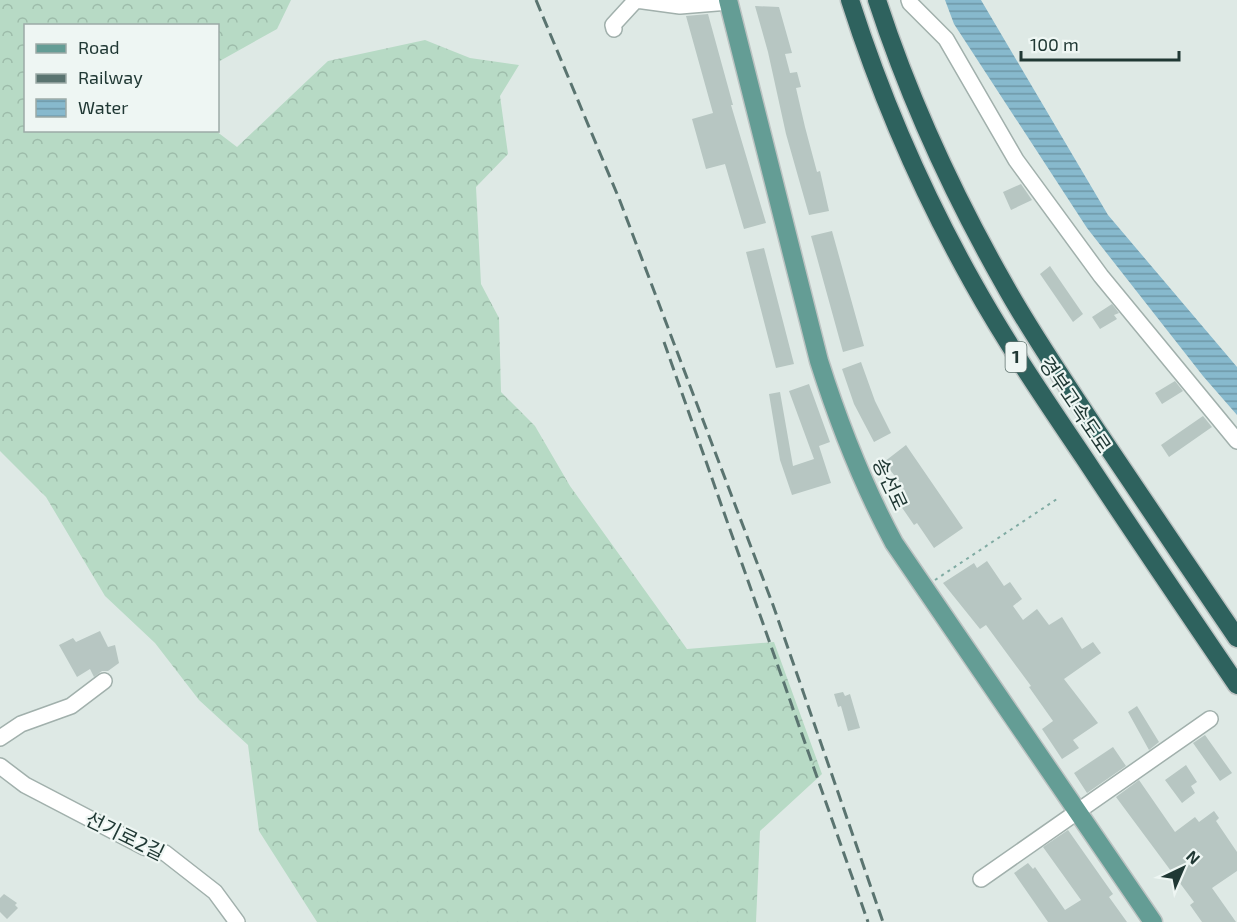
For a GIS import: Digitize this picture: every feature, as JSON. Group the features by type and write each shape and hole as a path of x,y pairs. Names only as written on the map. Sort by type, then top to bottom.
{"highway":[{"name":"경부고속도로","path":"850,0 894,118 929,197 972,281 1016,357 1237,685"},
{"name":"경부고속도로","path":"877,0 892,46 929,136 960,202 1003,282 1066,385 1237,638"}],"main road":[{"name":"송선로","path":"729,1 806,315 833,407 872,503 894,543 924,588 1153,922"}],"street":[{"path":"614,28 613,24 636,0 680,6 729,1"},
{"path":"909,0 946,39 1016,160 1094,266 1237,441"},
{"path":"0,738 21,724 71,706 104,681"},
{"path":"981,879 1210,720"},
{"name":"선기로2길","path":"0,766 25,785 144,847 165,853 215,892 237,922"}],"path":[{"path":"924,588 1060,497"}],"green space":[{"path":"0,0 291,0 277,29 219,61 219,24 24,24 24,132 217,132 237,147 328,61 425,40 470,58 519,65 500,96 508,154 476,187 481,284 499,318 501,392 535,426 570,486 687,649 774,642 822,774 760,831 756,922 317,922 259,831 248,745 199,700 155,643 105,596 46,497 0,451"}],"water":[{"path":"945,0 981,0 1108,215 1237,367 1237,415 1203,376 1087,228 954,24"}],"building":[{"path":"755,6 779,7 792,53 785,54 790,73 797,72 801,87 796,88 829,211 809,215 786,134 768,52"},
{"path":"708,14 733,105 731,105 766,223 744,229 725,164 706,169 692,119 713,113 686,16"},
{"path":"1021,184 1032,200 1011,210 1003,192"},
{"path":"832,231 864,346 843,352 811,236"},
{"path":"764,248 794,364 776,368 746,252"},
{"path":"1050,266 1083,314 1073,322 1040,274"},
{"path":"1112,304 1119,313 1114,315 1117,319 1100,329 1092,317"},
{"path":"861,362 875,401 891,433 874,442 854,404 842,369"},
{"path":"1175,381 1183,391 1162,404 1155,393"},
{"path":"809,384 830,442 819,446 831,483 792,495 780,460 769,394 780,392 793,466 814,459 789,391"},
{"path":"1203,416 1212,427 1169,457 1161,445"},
{"path":"906,445 963,528 934,548 917,523 914,525 894,496 904,488 884,462"},
{"path":"987,561 1004,586 1010,582 1022,599 1013,606 1023,620 1037,609 1049,625 1062,617 1082,649 1093,642 1101,653 1064,679 1098,723 1073,740 1079,748 1062,759 1042,729 1053,721 1029,687 1031,686 986,625 980,629 943,583 974,563 977,568"},
{"path":"100,631 108,647 115,645 119,663 94,677 90,669 77,677 59,645 73,638 76,642"},
{"path":"843,692 845,696 850,694 860,728 848,731 841,706 838,707 834,694"},
{"path":"1137,706 1159,742 1149,750 1128,712"},
{"path":"1205,735 1232,773 1220,781 1193,743"},
{"path":"1113,747 1126,766 1087,793 1074,773"},
{"path":"1186,765 1197,782 1191,786 1195,793 1182,803 1165,780"},
{"path":"1139,780 1175,832 1195,817 1199,822 1214,811 1219,818 1216,821 1237,852 1237,871 1212,888 1236,922 1202,922 1190,905 1194,902 1116,797"},
{"path":"1068,830 1113,894 1109,897 1127,922 1048,922 1014,873 1028,863 1033,869 1035,867 1065,910 1081,900 1043,847"},
{"path":"4,894 17,903 15,905 18,908 7,919 0,912 0,898"}],"railway":[{"path":"536,0 620,201 773,605 883,922"},
{"path":"664,342 868,922"}]}
